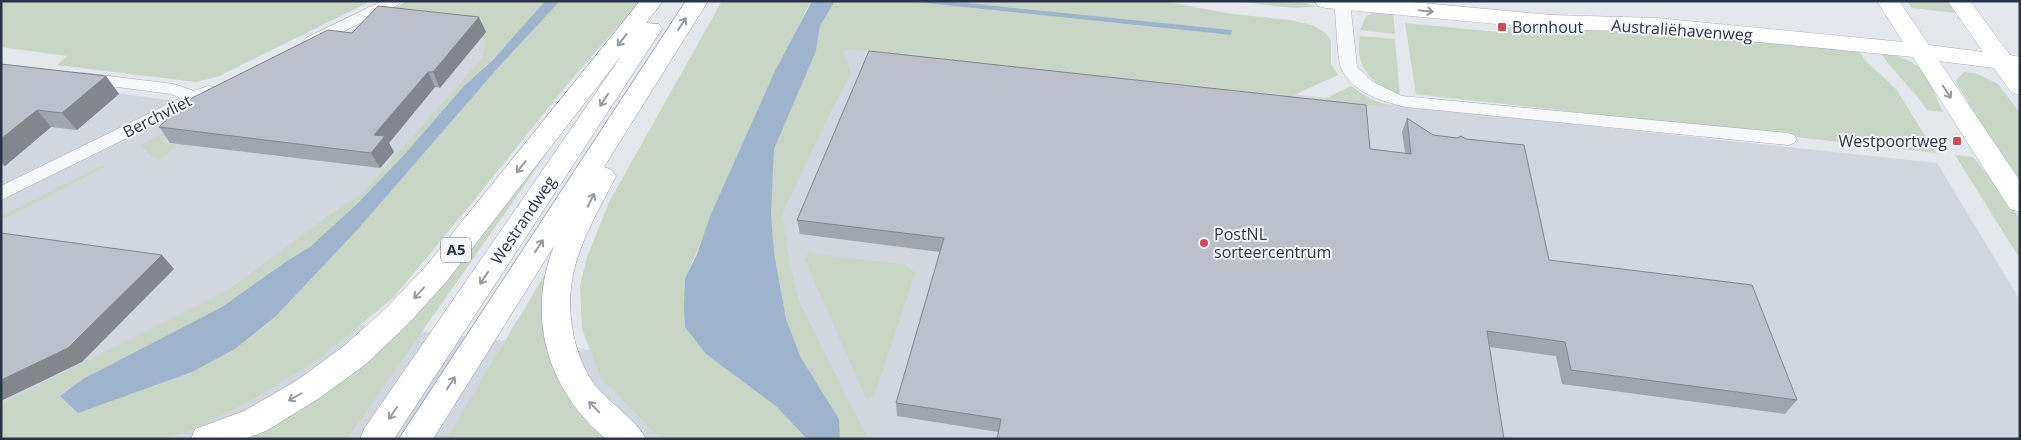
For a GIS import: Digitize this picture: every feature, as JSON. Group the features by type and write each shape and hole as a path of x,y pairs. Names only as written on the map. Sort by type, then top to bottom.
{"main road":[{"name":"A5","path":"207,439 255,421 307,390 355,355 398,316 436,274 652,1"},
{"name":"Westrandweg","path":"376,439 670,1"},
{"name":"Westrandweg","path":"415,439 697,1"},
{"name":"Australiëhavenweg","path":"1463,1 1556,11 1685,16 2008,56"},
{"path":"1888,1 2020,202"},
{"path":"1958,1 2008,56 2020,87"},
{"name":"Australiëhavenweg","path":"1337,2 1551,22 1656,25 1917,44"},
{"path":"630,439 611,424 585,398 565,363 556,331 559,271 569,243 668,47"}],"street":[{"path":"293,50 394,1"},
{"name":"Australiëhavenweg","path":"1337,2 1348,67 1355,75 1384,97 1406,102 1788,140"},
{"path":"68,76 174,89 194,97"},
{"name":"Berchvliet","path":"1,194 221,84"}],"shaded area":[{"path":"390,19 517,36 319,320 639,356 824,44 1937,163 2020,300 2020,439 1,439 1,78 214,106"}],"green space":[{"path":"1,1 371,1 220,76 196,82 57,65 67,56 1,47"},
{"path":"407,1 545,1 516,36 464,86 404,155 358,203 310,247 222,307 83,379 60,396 78,413 192,372 235,349 276,316 358,229 496,70 560,1 640,1 565,87 393,298 319,359 249,402 188,432 164,439 1,439 1,404 228,290 339,208 361,195 483,57 486,38 472,40 385,13"},
{"path":"722,1 812,1 806,10 685,278 706,354 777,407 806,439 664,439 654,432 601,378 582,329 580,286 587,257 609,202"},
{"path":"835,1 906,1 1231,35 1231,30 948,1 1162,1 1233,14 1290,20 1312,25 1324,32 1331,41 1331,64 1338,75 1292,96 851,49 843,51 851,73 782,215 792,275 800,304 868,439 840,439 839,419 801,358 786,319 774,253 771,213 774,149 792,108 790,106 816,51 820,26"},
{"path":"1233,1 1297,1 1316,6 1295,8"},
{"path":"1907,1 1947,1 1956,13 1912,8"},
{"path":"1393,11 1395,34 1360,30 1366,16 1375,12"},
{"path":"1405,23 1508,33 1507,27 1600,26 1858,50 1865,60 1896,89 1936,153 1416,94"},
{"path":"1360,36 1395,39 1400,97 1382,87 1368,74 1360,58"},
{"path":"1880,52 1906,60 1922,71 1932,87 1943,112 1927,110"},
{"path":"1964,72 1978,74 1998,84 2020,113 2020,184 1965,102 1969,102 1957,85 1956,80"},
{"path":"1351,86 1371,99 1392,107 1323,100"},
{"path":"577,110 347,439 226,439 347,373"},
{"path":"185,122 162,142 177,145 161,160 153,158 140,145"},
{"path":"1955,155 1973,157 2000,190 2020,219 2020,259"},
{"path":"103,165 105,167 1,220 1,216"},
{"path":"559,251 543,304 613,439 446,439"},
{"path":"809,251 816,254 906,265 915,273 874,396 866,399 805,260"}],"water":[{"path":"545,1 560,1 496,70 358,229 276,316 235,349 192,372 78,413 60,396 83,379 222,307 310,247 358,203 404,155 464,86 493,60"},
{"path":"812,1 835,1 820,26 816,51 774,149 771,213 774,253 786,319 801,358 839,419 840,439 806,438 777,407 706,354 685,327 685,278 697,254 711,214 775,71"},
{"path":"906,1 948,1 1232,30 1231,35"}],"building":[{"path":"378,6 479,17 433,72 428,72 374,135 385,136 371,153 159,127 188,100 328,30 352,33"},
{"name":"PostNL sorteercentrum","path":"869,51 1366,105 1370,149 1411,154 1407,118 1433,135 1457,138 1461,136 1466,139 1524,145 1549,260 1752,285 1797,400 1571,370 1565,342 1487,331 1504,439 997,439 1001,419 896,403 944,238 797,220"},
{"path":"1,64 106,76 62,113 37,110 1,139"},
{"path":"1,233 162,255 68,348 1,380"}],"place":[{"name":"Bornhout","path":"1502,27"},
{"name":"Westpoortweg","path":"1957,141"},
{"name":"PostNL sorteercentrum","path":"1204,243"}]}
